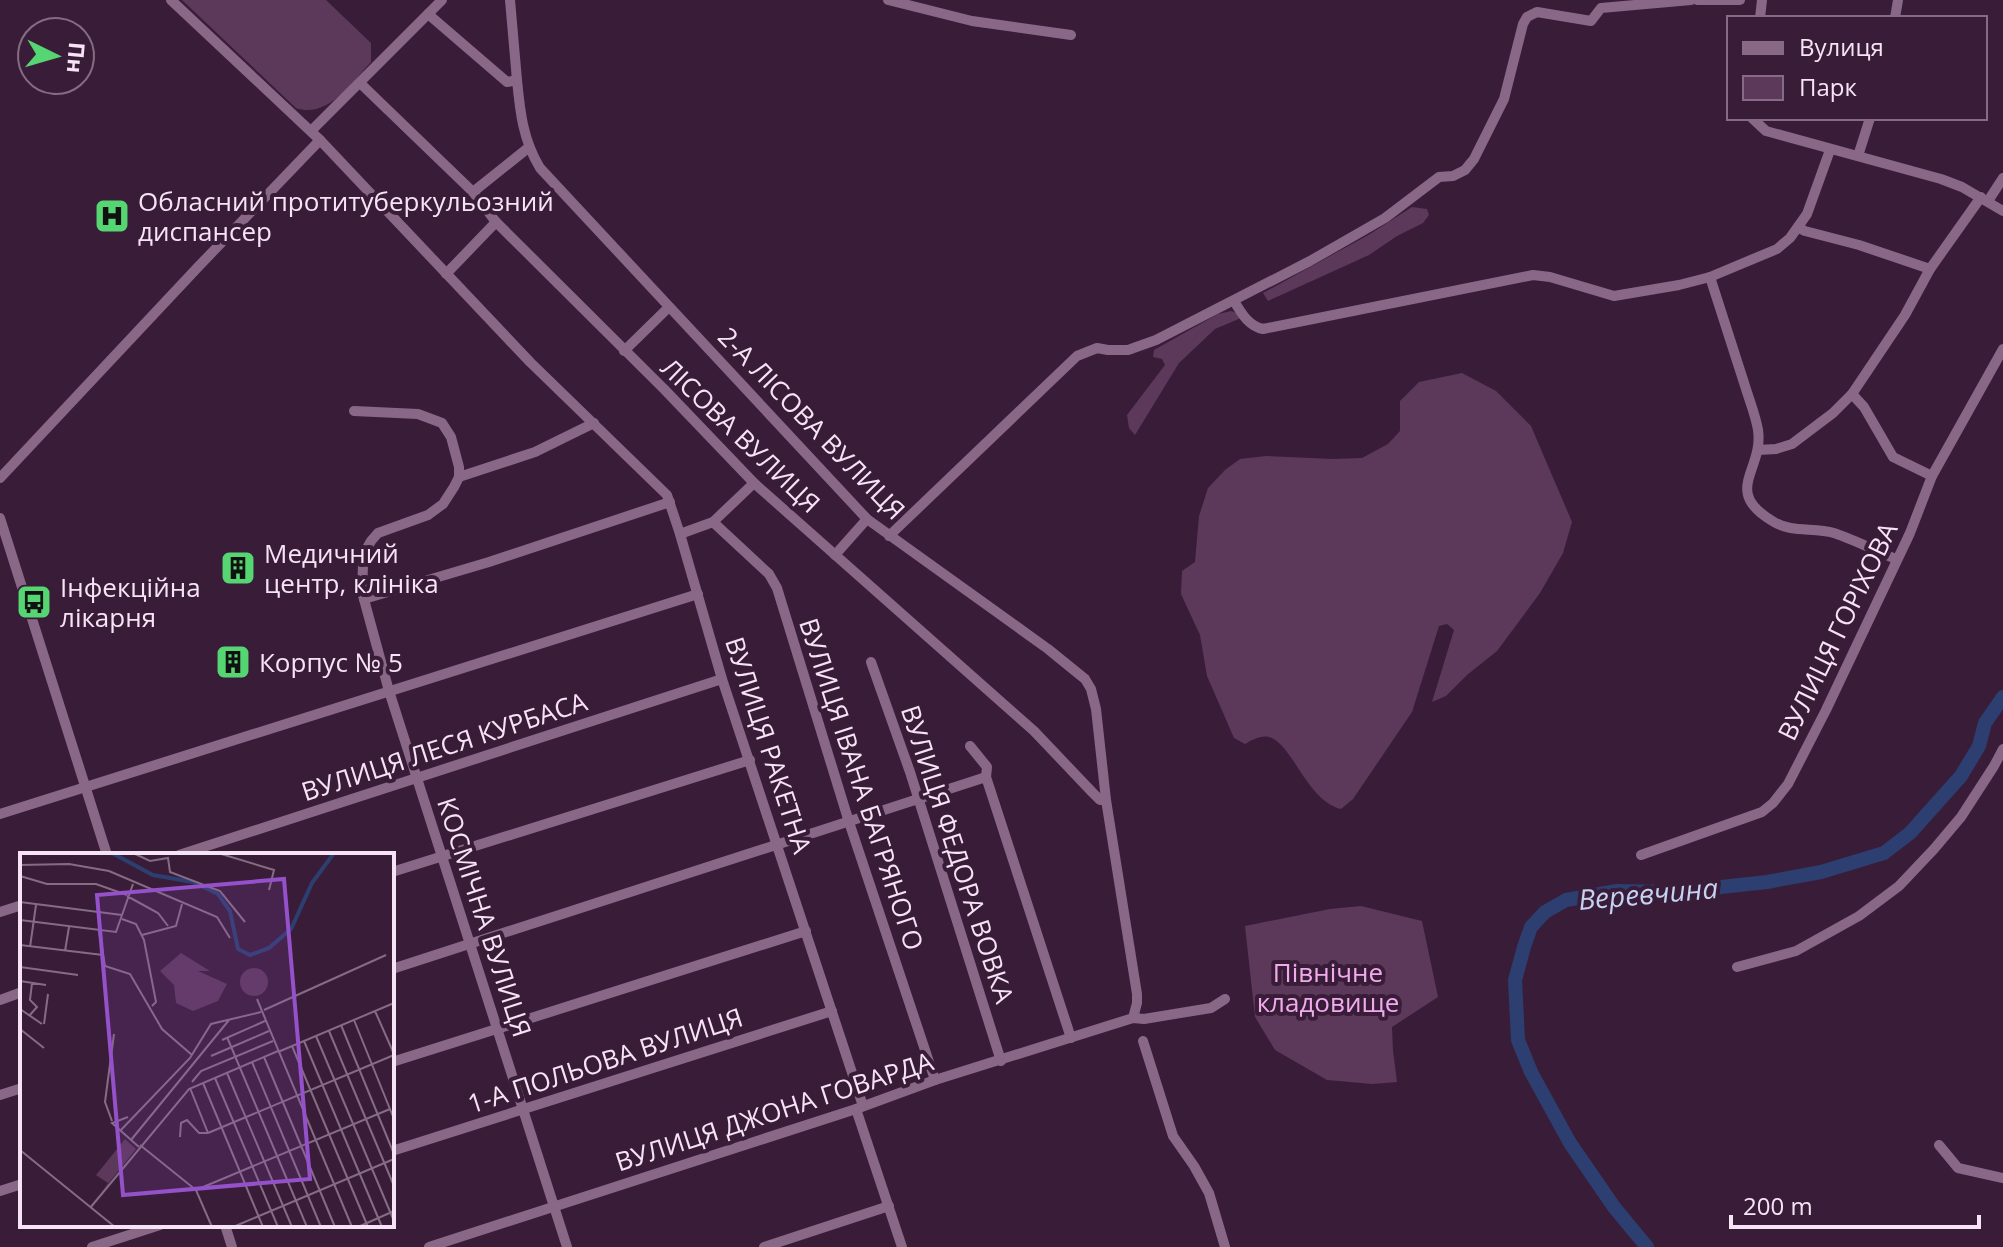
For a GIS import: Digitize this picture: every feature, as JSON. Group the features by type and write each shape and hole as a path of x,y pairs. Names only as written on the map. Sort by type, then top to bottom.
{"street":[{"name":"ВУЛИЦЯ РАКЕТНА","path":"171,0 311,131 530,362 667,495 722,679 832,1011 902,1247"},
{"path":"311,131 442,0"},
{"name":"2-А ЛІСОВА ВУЛИЦЯ","path":"510,0 520,114 528,148 540,168 867,519 1081,674 1088,684 1095,702 1106,800 1137,994 1133,1018"},
{"path":"888,0 972,21 1071,35"},
{"path":"889,536 1077,356 1097,348 1118,351 1144,345 1310,261 1385,218 1439,177 1453,176 1465,170 1474,159 1504,99 1523,24 1531,15 1537,12 1591,21 1602,4 1691,0"},
{"path":"1697,0 1740,0"},
{"path":"428,14 507,82 517,80"},
{"name":"ЛІСОВА ВУЛИЦЯ","path":"360,83 473,192 496,222 754,483 1034,731 1096,797 1106,800"},
{"path":"1754,120 1766,131 1941,179 2003,211"},
{"path":"1858,156 1869,120"},
{"path":"0,478 320,140"},
{"path":"473,192 528,148"},
{"path":"1234,301 1253,325 1268,329 1533,275 1614,296 1679,285 1710,277 1777,249 1790,238 1807,214 1830,150"},
{"path":"1758,450 1792,444 1833,413 1852,394 1905,315 1930,269 2003,178"},
{"path":"446,274 496,222"},
{"path":"1799,228 1930,269"},
{"path":"1710,277 1758,431 1758,450 1747,481 1747,493 1756,508 1772,522 1791,528 1833,533 1896,559"},
{"path":"624,351 669,307"},
{"name":"ВУЛИЦЯ ГОРІХОВА","path":"1641,855 1762,812 1788,784 1910,533 1932,476 2003,349"},
{"path":"1852,394 1864,407 1893,457 1932,476"},
{"path":"354,411 418,414 442,423 451,437 459,477 535,452 594,423"},
{"name":"КОСМІЧНА ВУЛИЦЯ","path":"459,477 443,504 428,515 378,533 366,550 361,582 389,691 567,1247"},
{"path":"680,534 713,522 754,483"},
{"path":"364,599 489,562 670,502"},
{"path":"0,518 106,853"},
{"path":"835,555 867,519"},
{"name":"ВУЛИЦЯ ІВАНА БАГРЯНОГО","path":"713,522 774,580 849,822 935,1080"},
{"path":"0,814 698,594"},
{"name":"ВУЛИЦЯ ФЕДОРА ВОВКА","path":"871,662 1001,1061"},
{"name":"ВУЛИЦЯ ЛЕСЯ КУРБАСА","path":"185,853 722,679"},
{"path":"970,746 986,764 986,777 1071,1038"},
{"path":"1737,967 1796,951 1859,916 1899,886 1961,817 2003,749"},
{"path":"394,871 750,760"},
{"path":"394,968 986,777"},
{"path":"0,912 20,906"},
{"path":"394,1061 806,931"},
{"path":"0,1000 20,993"},
{"name":"ВУЛИЦЯ ДЖОНА ГОВАРДА","path":"429,1247 1133,1018 1211,1008 1225,999"},
{"name":"1-А ПОЛЬОВА ВУЛИЦЯ","path":"394,1150 832,1011"},
{"path":"1143,1041 1173,1136 1209,1193 1225,1247"},
{"path":"0,1095 20,1089"},
{"path":"1939,1145 1958,1168 2003,1178"},
{"path":"0,1191 20,1185"},
{"path":"764,1247 889,1206"},
{"path":"92,1247 154,1227"},
{"path":"226,1227 232,1247"}],"green space":[{"path":"182,0 326,0 371,43 371,62 329,104 308,110 296,108"},
{"path":"1412,207 1427,209 1429,215 1423,223 1369,255 1268,301 1263,293 1370,234"},
{"path":"1231,311 1241,318 1215,329 1179,363 1135,435 1129,428 1127,415 1165,365 1162,359 1153,357 1154,350 1218,314"},
{"path":"1462,373 1496,391 1531,426 1572,522 1563,553 1540,593 1497,651 1446,696 1432,702 1454,630 1447,624 1439,626 1412,712 1353,799 1341,809 1319,795 1277,741 1263,737 1245,744 1234,738 1207,676 1200,635 1181,594 1182,571 1195,562 1199,516 1208,488 1240,459 1266,456 1362,458 1388,444 1400,431 1400,401 1419,382"},
{"name":"Північне кладовище","path":"1361,906 1422,921 1438,997 1392,1027 1397,1082 1372,1084 1327,1080 1275,1050 1255,1017 1245,926"}],"waterway":[{"name":"Веревчина","path":"1647,1247 1614,1207 1570,1143 1531,1072 1518,1040 1515,980 1531,927 1545,912 1566,900 1617,891 1675,892 1767,882 1821,872 1884,853 1910,833 1961,776 1979,746 1985,723 2003,697"}],"place":[{"name":"Обласний протитуберкульозний диспансер","path":"112,216"},
{"name":"Медичний центр, клініка","path":"238,568"},
{"name":"Інфекційна лікарня","path":"34,602"},
{"name":"Корпус № 5","path":"233,662"}]}
